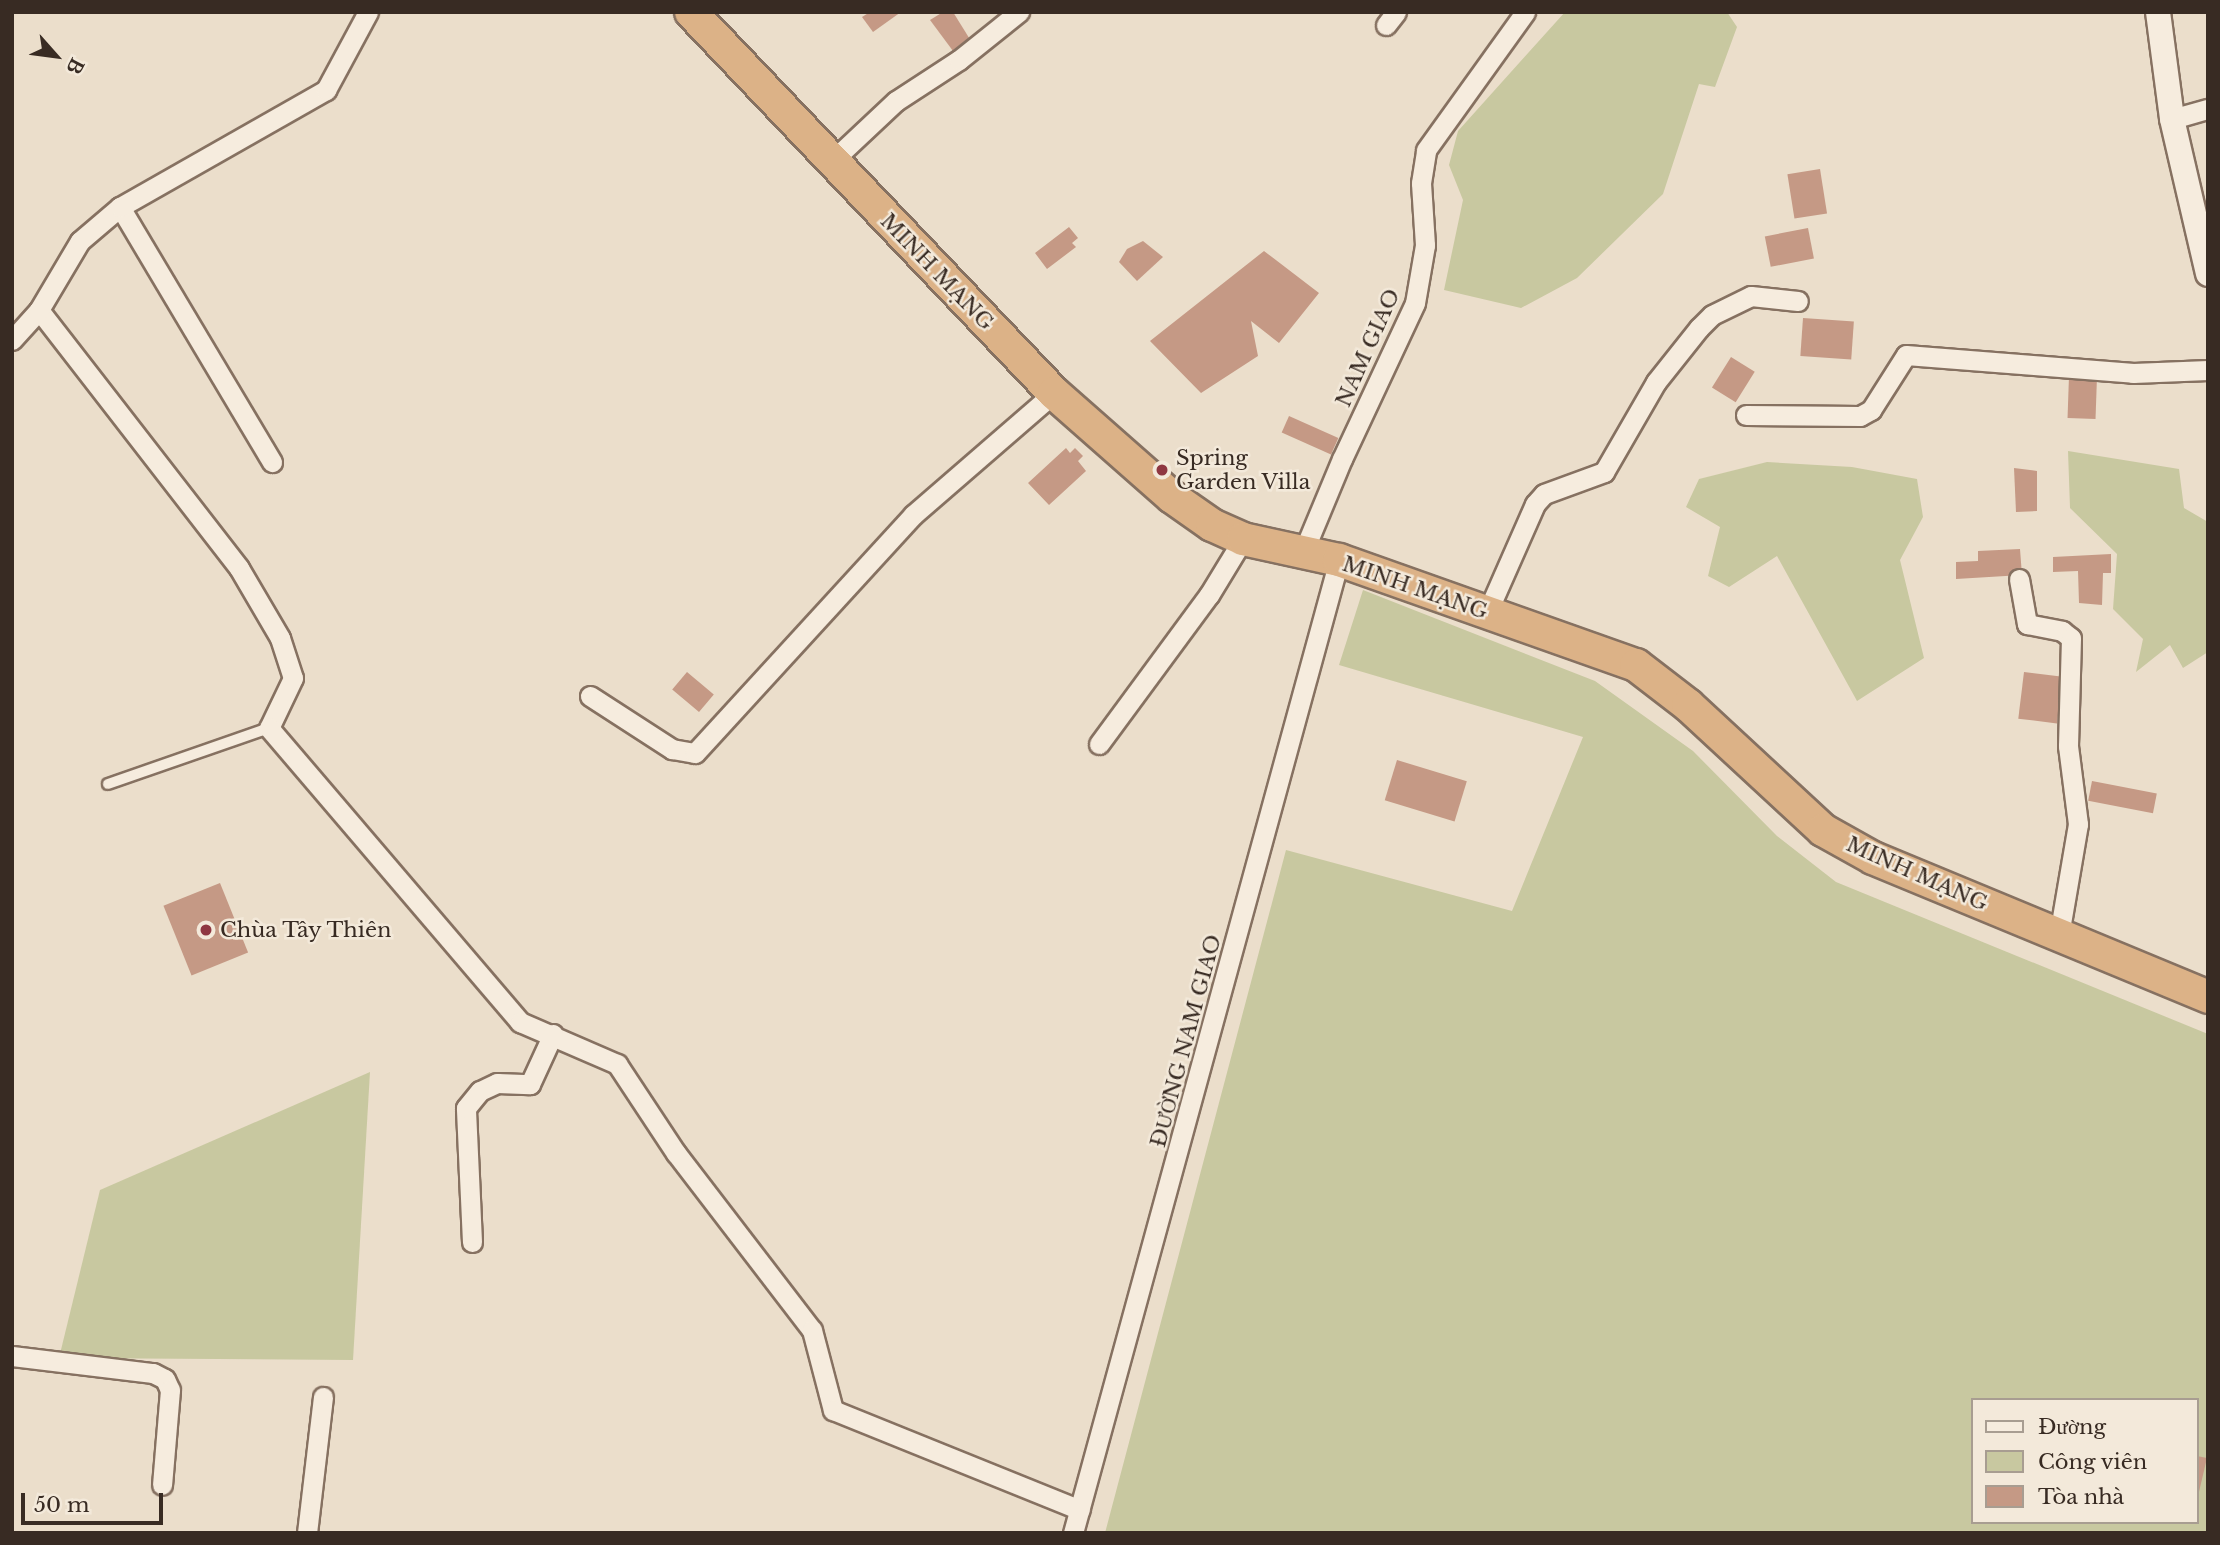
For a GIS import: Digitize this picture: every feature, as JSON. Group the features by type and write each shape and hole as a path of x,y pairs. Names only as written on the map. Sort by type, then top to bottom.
{"highway":[{"name":"MINH MẠNG","path":"691,12 1054,393 1172,497 1243,539 1302,555 1339,560 1636,665 1688,705 1823,830 1873,858 2208,997"}],"street":[{"path":"12,340 39,310 80,241 120,207 326,90 368,12"},
{"path":"832,161 896,101 959,60 1019,12"},
{"name":"NAM GIAO","path":"1302,555 1415,303 1425,245 1421,184 1426,150 1525,12"},
{"path":"2158,12 2172,119 2208,274"},
{"path":"2172,119 2208,109"},
{"path":"120,207 272,462"},
{"path":"1487,613 1535,504 1544,494 1604,472 1656,382 1699,328 1712,315 1751,296 1798,301"},
{"path":"39,310 239,568 280,638 293,678 269,728 520,1022 553,1034 617,1064 676,1153 812,1330 833,1410 1080,1510"},
{"path":"1746,415 1860,416 1871,410 1906,355 2133,373 2208,369"},
{"path":"590,696 672,749 695,753 913,515 1054,393"},
{"path":"1099,744 1209,595 1243,539"},
{"name":"ĐƯỜNG NAM GIAO","path":"1073,1533 1339,560"},
{"path":"2020,579 2027,624 2062,631 2070,638 2068,746 2078,824 2059,935"},
{"path":"472,1242 466,1108 480,1091 497,1083 530,1084 553,1034"},
{"path":"12,1356 153,1374 165,1379 170,1391 162,1485"},
{"path":"307,1533 323,1397"}],"lane":[{"path":"108,784 269,728"}],"green space":[{"path":"1565,12 1727,12 1737,27 1715,87 1699,84 1663,194 1577,278 1521,308 1444,290 1463,200 1449,165 1458,131"},
{"path":"2068,451 2179,469 2184,508 2208,522 2208,652 2183,668 2170,645 2136,672 2143,639 2113,609 2117,554 2070,508"},
{"path":"1767,462 1852,467 1917,479 1923,517 1900,560 1924,658 1857,701 1777,556 1729,587 1708,576 1720,527 1686,507 1699,479"},
{"path":"1363,590 1595,681 1693,751 1777,836 1836,882 2208,1034 2208,1533 1105,1533 1286,850 1512,911 1583,737 1339,665"},
{"path":"370,1072 353,1360 59,1358 100,1190"}],"building":[{"path":"870,12 901,12 873,32 862,17"},
{"path":"943,12 953,12 971,41 953,51 930,20"},
{"path":"1820,169 1827,213 1794,219 1787,174"},
{"path":"1069,227 1078,238 1072,243 1076,247 1047,269 1035,253"},
{"path":"1808,228 1814,258 1771,267 1765,236"},
{"path":"1143,241 1163,257 1137,281 1119,262 1127,249"},
{"path":"1264,251 1319,293 1279,343 1251,321 1258,356 1201,393 1150,341"},
{"path":"1803,318 1854,322 1851,359 1800,356"},
{"path":"1731,357 1755,372 1736,402 1712,388"},
{"path":"2069,376 2097,377 2096,419 2068,418"},
{"path":"1289,416 1338,438 1331,454 1282,432"},
{"path":"1066,448 1070,453 1075,448 1083,456 1078,461 1086,471 1049,505 1028,483"},
{"path":"2014,468 2037,471 2037,511 2016,512"},
{"path":"2020,549 2022,575 1956,579 1956,562 1978,561 1978,551"},
{"path":"2111,554 2111,573 2103,573 2102,605 2079,603 2078,571 2053,572 2053,557"},
{"path":"687,672 714,694 699,712 672,690"},
{"path":"2024,672 2063,677 2057,723 2018,719"},
{"path":"1397,760 1467,781 1455,822 1385,800"},
{"path":"2092,781 2157,794 2153,813 2088,801"},
{"name":"Chùa Tây Thiên","path":"220,883 248,953 192,975 163,906"},
{"path":"2199,1456 2207,1458 2199,1492"}],"place":[{"name":"Spring Garden Villa","path":"1162,470"},
{"name":"Chùa Tây Thiên","path":"206,930"}]}
